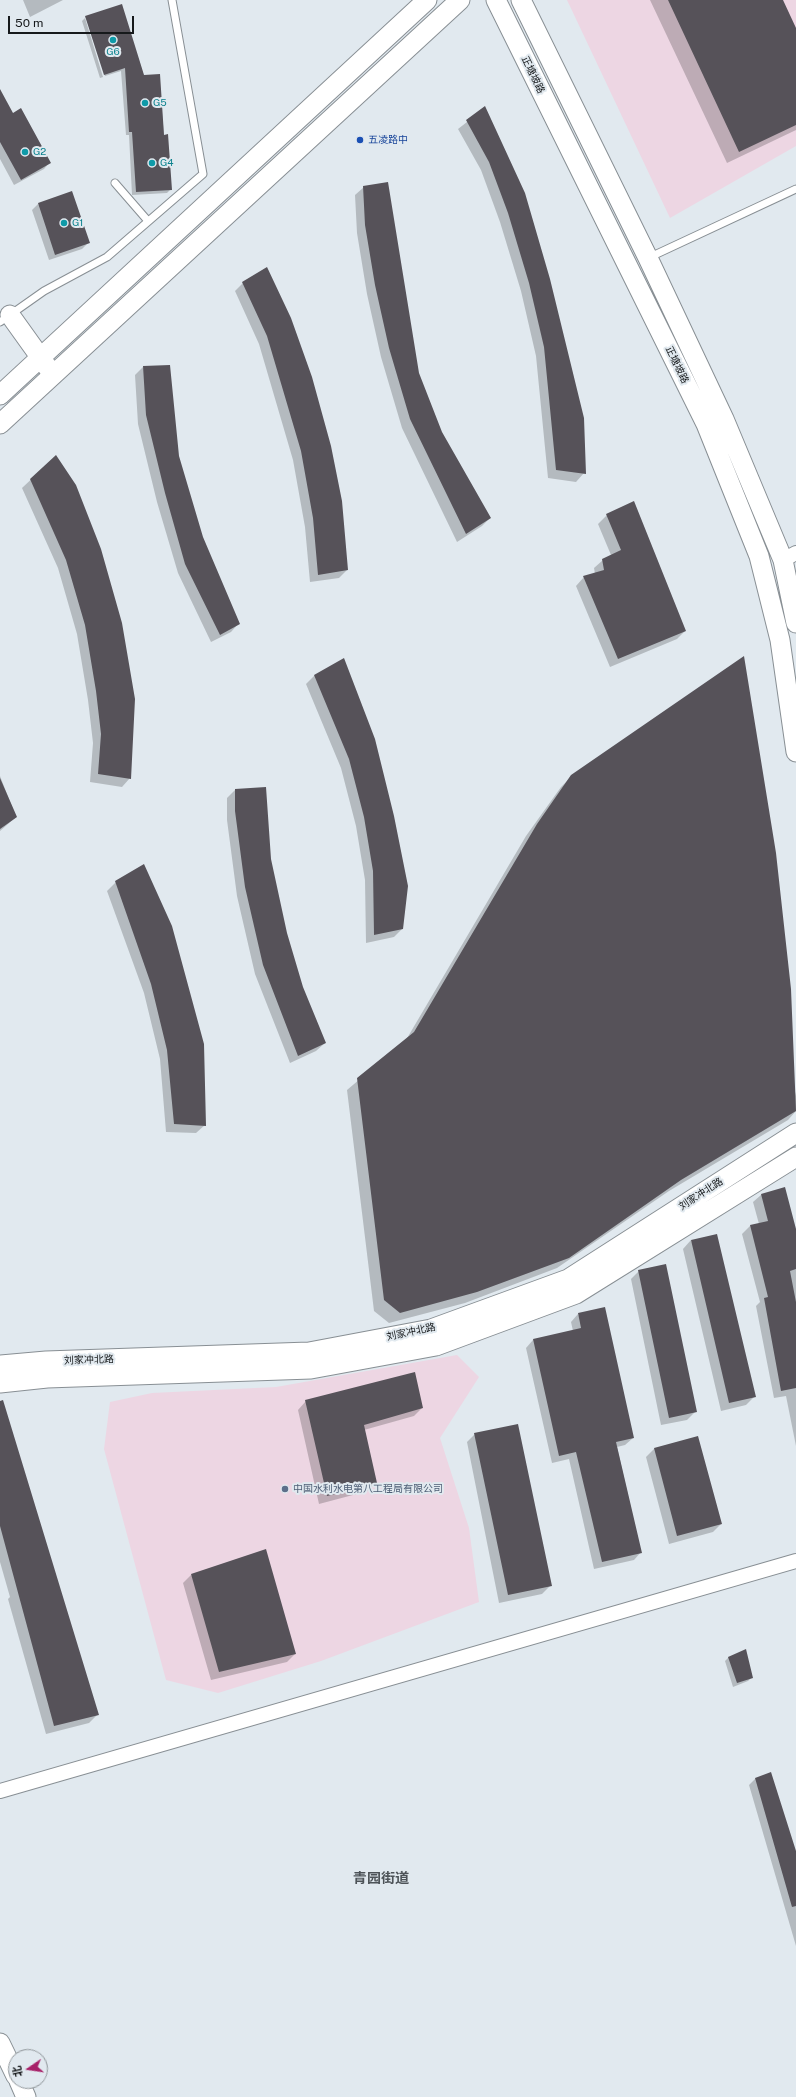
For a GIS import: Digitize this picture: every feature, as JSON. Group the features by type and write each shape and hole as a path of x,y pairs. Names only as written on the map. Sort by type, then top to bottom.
{"street":[{"path":"0,395 427,0"},
{"path":"0,424 460,0"},
{"name":"正塘坡路","path":"496,0 706,424 759,556 780,640 796,752"},
{"name":"正塘坡路","path":"521,0 648,258 789,557 796,623"},
{"path":"5,319 53,374"},
{"name":"刘家冲北路","path":"0,1365 46,1361 309,1352 431,1330 568,1278 796,1133"},
{"name":"刘家冲北路","path":"0,1383 47,1378 311,1369 436,1346 576,1294 796,1157"},
{"path":"0,1791 796,1561"},
{"path":"0,2043 8,2060"}],"lane":[{"path":"5,319 44,291 107,257 203,174 172,0"},
{"path":"115,183 148,221"},
{"path":"648,258 796,189"}],"shaded area":[{"path":"567,0 796,0 796,146 670,218"},
{"name":"中国水利水电第八工程局有限公司","path":"457,1355 479,1377 440,1438 469,1528 479,1602 321,1661 218,1693 166,1680 104,1449 110,1402 152,1393 276,1387"}],"building":[{"path":"668,0 783,0 796,28 796,125 739,152"},
{"path":"122,4 144,75 160,74 164,135 168,134 172,190 136,192 132,132 129,132 125,68 104,75 85,16"},
{"name":"G2","path":"0,89 13,113 21,108 51,163 21,180 0,142"},
{"path":"485,106 525,193 550,279 584,418 586,474 556,470 544,347 529,283 508,213 489,162 466,120"},
{"path":"388,182 419,373 442,432 491,518 466,534 410,419 389,348 375,285 365,225 363,186"},
{"name":"G1","path":"72,191 90,243 55,255 38,203"},
{"path":"267,267 291,318 312,377 331,446 342,501 348,570 318,575 313,518 301,451 267,336 242,282"},
{"path":"170,365 179,456 203,537 240,624 220,635 185,564 165,493 146,415 143,366"},
{"path":"56,455 76,485 101,549 122,623 135,699 131,779 98,774 101,734 96,691 85,625 66,560 30,479"},
{"path":"634,501 686,631 618,659 583,576 604,570 602,559 621,550 606,514"},
{"path":"744,656 776,853 791,989 796,1111 681,1180 569,1258 477,1292 400,1313 384,1300 357,1078 414,1032 537,824 571,775"},
{"path":"344,658 375,739 394,816 408,886 403,929 374,935 373,871 364,817 349,759 314,675"},
{"path":"0,778 17,817 0,829"},
{"path":"266,787 271,859 287,933 303,987 326,1043 298,1056 263,965 245,887 235,811 235,789"},
{"path":"144,864 172,926 204,1044 206,1126 174,1124 167,1050 151,984 115,881"},
{"path":"785,1187 796,1229 796,1269 790,1271 796,1302 796,1388 781,1391 764,1298 768,1297 750,1225 768,1221 761,1194"},
{"path":"717,1234 756,1397 729,1403 691,1240"},
{"path":"666,1264 697,1412 669,1418 638,1270"},
{"path":"605,1307 634,1438 616,1442 642,1553 602,1562 576,1452 559,1456 533,1339 581,1328 578,1313"},
{"path":"415,1372 423,1408 364,1425 377,1483 327,1496 305,1400"},
{"path":"3,1400 99,1715 54,1726 0,1526 0,1401"},
{"path":"518,1424 552,1586 508,1595 474,1433"},
{"path":"698,1436 722,1524 677,1536 654,1448"},
{"path":"266,1549 296,1654 219,1672 191,1574"},
{"path":"746,1649 753,1678 737,1683 728,1657"},
{"path":"771,1772 796,1851 796,1906 792,1907 755,1778"}],"place":[{"name":"G6","path":"113,40"},
{"name":"G5","path":"145,103"},
{"name":"五凌路中","path":"360,140"},
{"name":"G2","path":"25,152"},
{"name":"G4","path":"152,163"},
{"name":"G1","path":"64,223"},
{"name":"中国水利水电第八工程局有限公司","path":"285,1489"}],"district":[{"name":"青园街道","path":"381,1879"}]}
